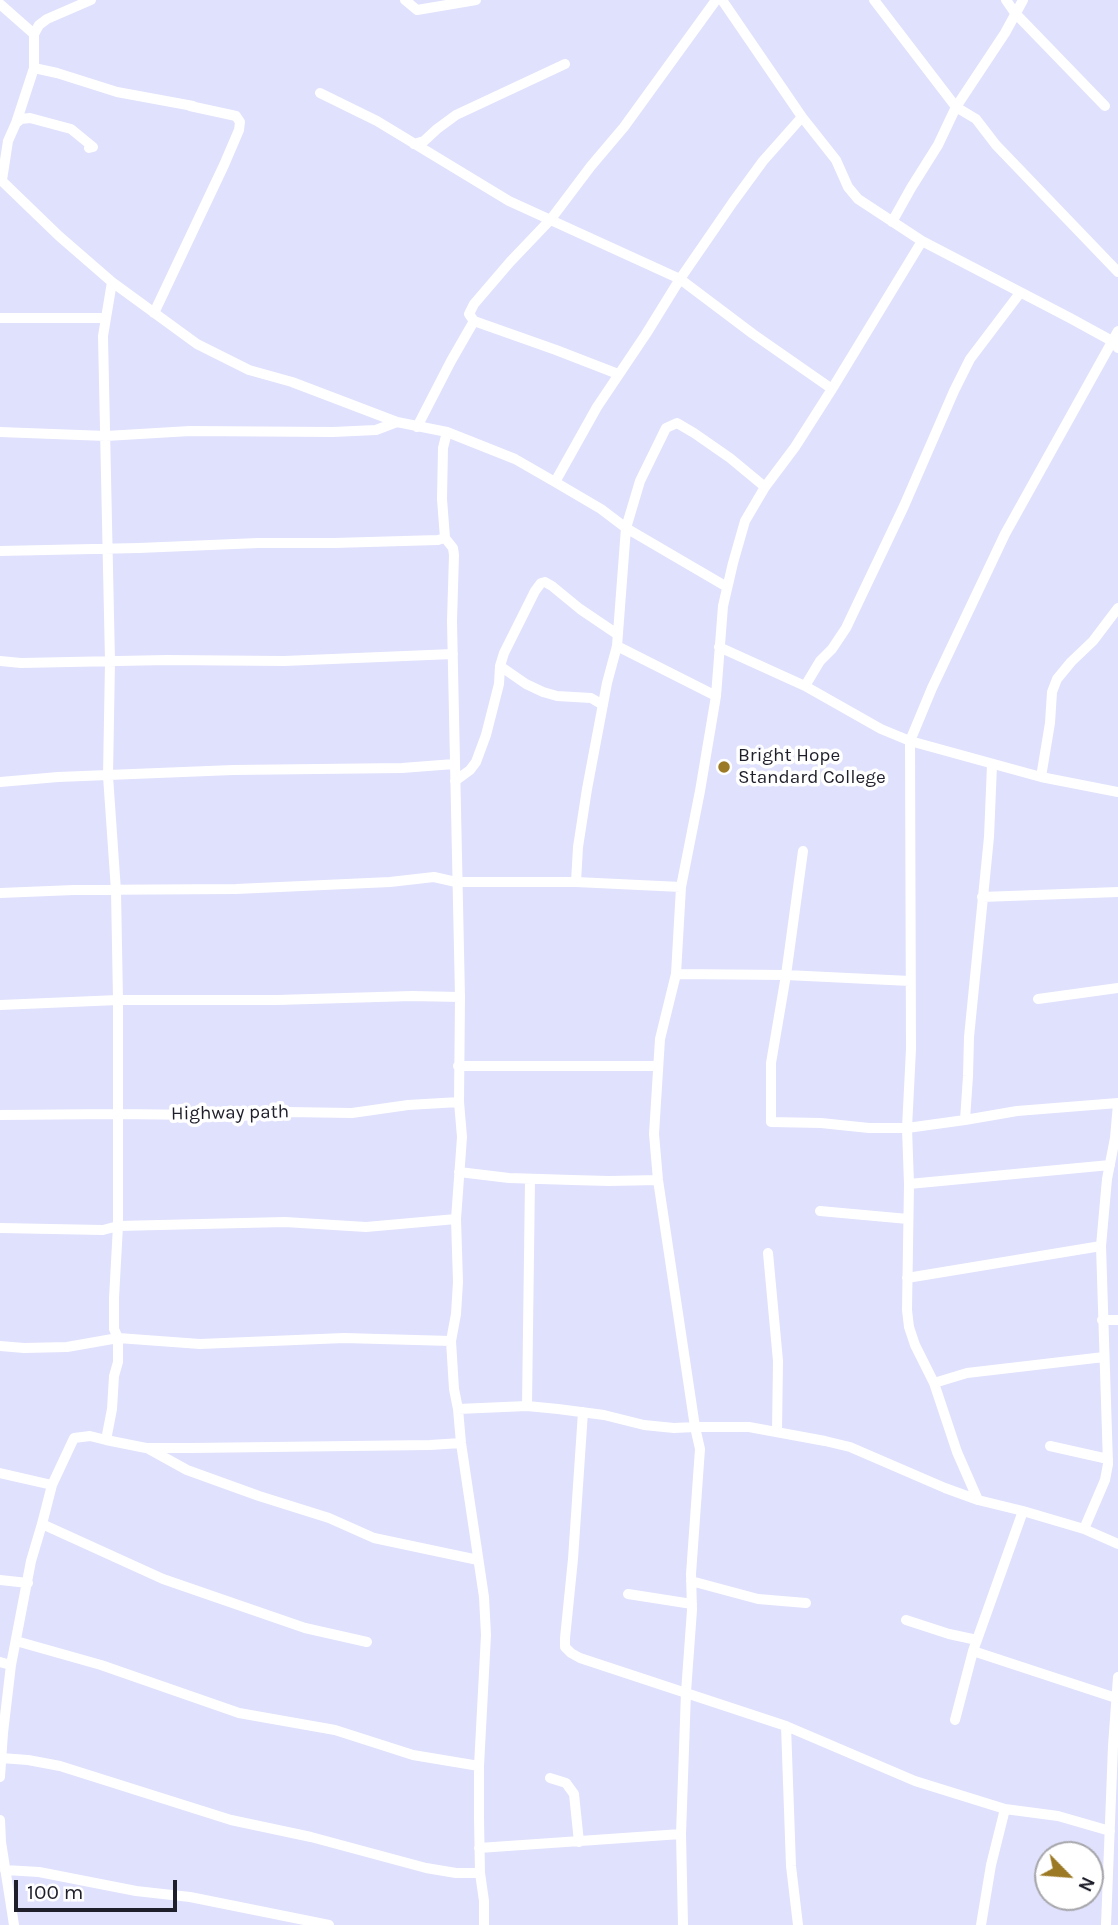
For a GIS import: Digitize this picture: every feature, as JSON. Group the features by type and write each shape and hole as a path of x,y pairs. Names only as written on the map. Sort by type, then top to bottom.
{"street":[{"path":"92,0 47,19 39,25 34,34 34,68 8,141 1,180 60,236 112,282 197,344 249,370 292,382 397,422 447,432 515,459 727,587"},
{"path":"405,0 417,10 476,0"},
{"path":"618,374 474,321 469,314 474,304 510,262 551,219 655,86 716,0"},
{"path":"722,0 802,117 836,160 853,193 868,207 922,241 1116,343"},
{"path":"874,0 956,107 976,119 996,145 1118,272"},
{"path":"1006,0 1015,13 1105,106"},
{"path":"892,222 938,145 956,107 1005,33 1023,0"},
{"path":"0,4 34,34"},
{"path":"421,145 437,129 456,116 565,64"},
{"path":"34,68 117,92 236,116 240,122 224,165 153,313"},
{"path":"320,93 421,145 509,201 680,279 752,334 832,389"},
{"path":"555,482 618,374 680,279 763,161 802,117"},
{"path":"16,123 30,118 71,128 93,147 89,148"},
{"path":"683,1925 681,1834 686,1692 700,1449 658,1180 654,1134 660,1039 676,974 681,887 716,696 723,606 745,521 832,389 922,241"},
{"path":"106,1440 118,1362 114,1298 118,1226 118,1000 116,891 108,776 110,662 103,336 112,282"},
{"path":"805,686 820,661 846,628 970,359 1020,293"},
{"path":"0,318 105,318"},
{"path":"417,427 474,321"},
{"path":"978,1500 957,1452 934,1383 925,1368 909,1327 907,1128 911,1049 910,741 932,688 1005,534 1116,343 1118,331"},
{"path":"0,432 106,436 190,431 333,432 376,430 397,422"},
{"path":"576,882 581,824 607,683 617,646 626,528 640,481 666,428 677,423 730,458 765,487"},
{"path":"447,432 442,473 445,538 453,548 454,555 454,781 460,997 458,1066 462,1138 456,1219 458,1282 451,1340 454,1389 484,1597 486,1636 479,1766 479,1848 484,1925"},
{"path":"0,551 445,538"},
{"path":"454,781 470,770 476,762 499,684 500,666 541,583 552,586 617,634"},
{"path":"1041,777 1052,692 1071,662 1093,641 1118,608"},
{"path":"617,646 716,696"},
{"path":"719,647 805,686 881,729 910,741 992,765 1118,792"},
{"path":"0,662 284,661 453,654"},
{"path":"500,666 543,692 592,698 603,705"},
{"path":"592,698 607,683"},
{"path":"0,782 233,770 402,768 454,764"},
{"path":"965,1120 969,1037 989,837 992,765"},
{"path":"803,851 771,1063 771,1122 907,1128 1017,1111 1118,1103 1101,1246 1108,1459 1105,1480 1084,1530"},
{"path":"0,893 236,889 390,883 434,877 456,882 576,882 681,887"},
{"path":"982,897 1118,892"},
{"path":"676,974 786,975 910,981"},
{"path":"1038,999 1118,988"},
{"path":"0,1005 118,1000 460,997"},
{"path":"458,1066 658,1066"},
{"name":"Highway path","path":"0,1115 230,1117 288,1112 352,1113 408,1105 459,1102"},
{"path":"909,1184 1110,1165"},
{"path":"459,1172 530,1179 658,1180"},
{"path":"527,1406 530,1179"},
{"path":"1105,1207 1118,1208"},
{"path":"820,1211 908,1219"},
{"path":"0,1228 103,1230 118,1226 285,1222 366,1227 456,1219"},
{"path":"907,1278 1101,1246"},
{"path":"768,1253 778,1361 777,1432"},
{"path":"1102,1320 1118,1321"},
{"path":"0,1346 67,1347 118,1338 200,1344 344,1338 451,1340"},
{"path":"934,1383 967,1373 1104,1357"},
{"path":"458,1409 527,1406 583,1412 643,1425 674,1428 749,1427 777,1432 850,1447 978,1500 1084,1530 1118,1544"},
{"path":"583,1412 565,1647 580,1658 786,1726 915,1781 1005,1809 1058,1816 1110,1831"},
{"path":"0,1777 1,1733 31,1560 52,1485 75,1438 90,1436 146,1448 430,1446 461,1443"},
{"path":"1050,1446 1108,1459"},
{"path":"146,1448 187,1469 258,1496 329,1518 374,1538 478,1560"},
{"path":"0,1473 52,1485"},
{"path":"955,1720 973,1651 1023,1511"},
{"path":"41,1524 163,1579 305,1628 367,1642"},
{"path":"0,1580 28,1583"},
{"path":"691,1581 758,1599 806,1603"},
{"path":"628,1594 692,1604"},
{"path":"906,1620 977,1640"},
{"path":"16,1641 101,1665 239,1713 335,1730 413,1755 479,1766"},
{"path":"973,1651 1116,1698"},
{"path":"0,1662 11,1665"},
{"path":"1106,1925 1114,1857 1110,1831 1118,1677"},
{"path":"786,1726 791,1866 798,1925"},
{"path":"1,1758 60,1766 230,1821 311,1837 426,1868 456,1873 480,1873"},
{"path":"550,1778 566,1783 574,1794 579,1842"},
{"path":"981,1925 990,1865 1005,1809"},
{"path":"0,1820 14,1925"},
{"path":"479,1848 681,1834"},
{"path":"5,1870 39,1872 136,1891 190,1897 329,1925"}],"place":[{"name":"Bright Hope Standard College","path":"724,767"}]}
